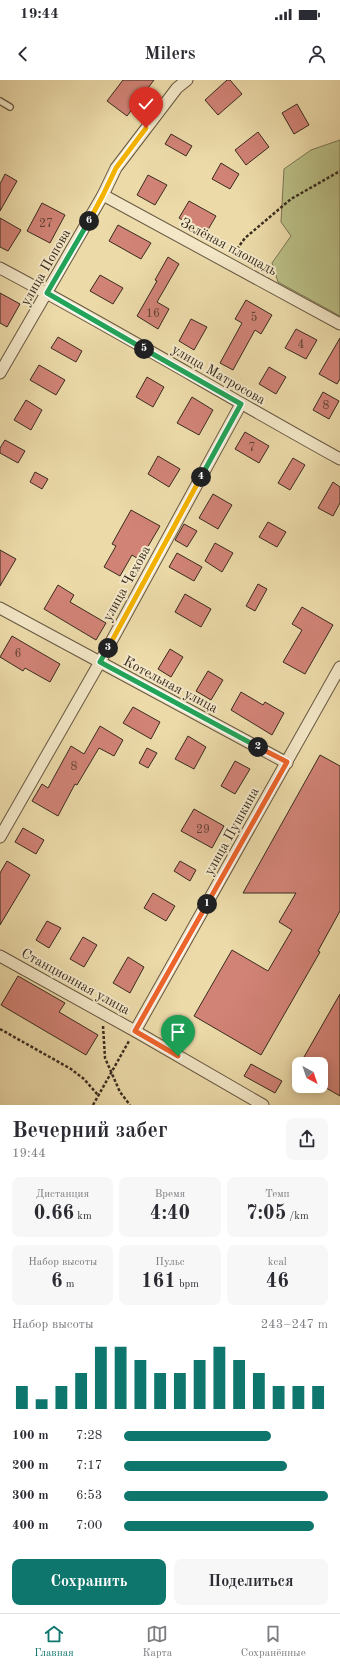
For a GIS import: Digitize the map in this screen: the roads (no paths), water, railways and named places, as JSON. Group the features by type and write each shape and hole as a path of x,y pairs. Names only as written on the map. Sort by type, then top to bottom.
{"street":[{"name":"улица Попова","path":"0,373 103,195 116,168 177,88 185,81"},
{"name":"Зелёная площадь","path":"103,195 340,324"},
{"name":"улица Матросова","path":"0,268 47,293 340,459"},
{"name":"улица Чехова","path":"0,837 100,662 241,404"},
{"name":"Котельная улица","path":"0,608 287,762"},
{"name":"улица Пушкина","path":"135,1031 340,667"},
{"name":"Станционная улица","path":"0,956 135,1031 263,1105"}],"lane":[{"path":"0,101 10,107"}]}
